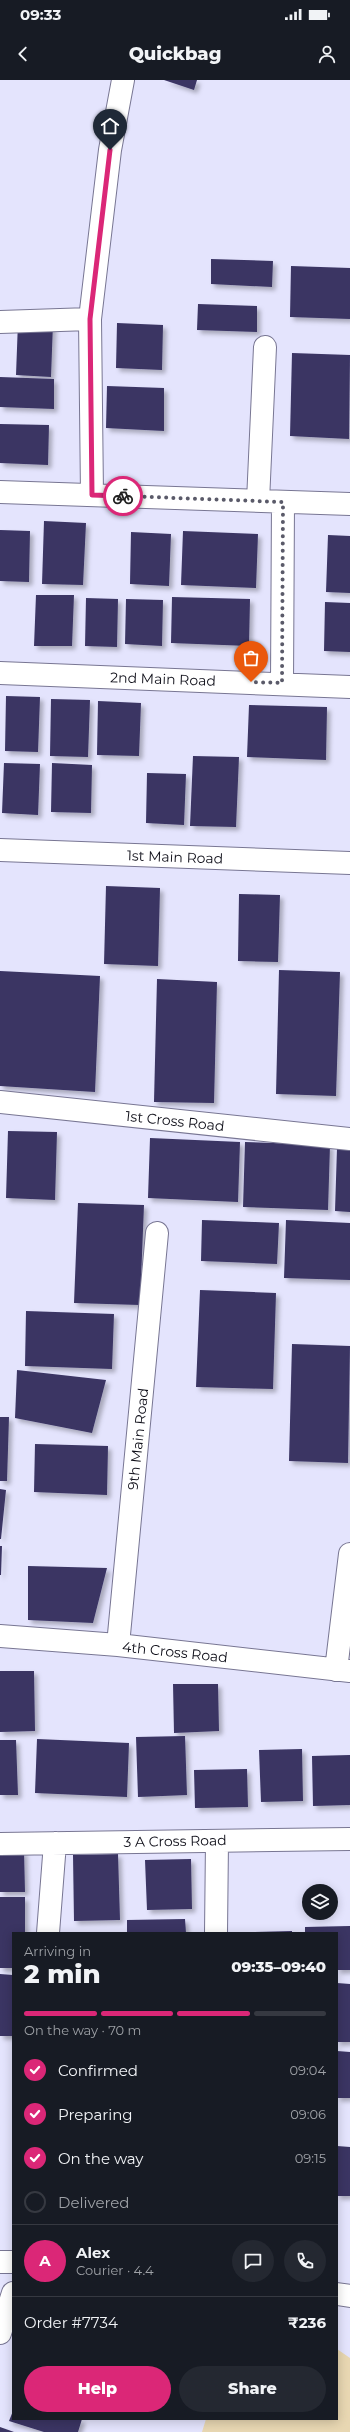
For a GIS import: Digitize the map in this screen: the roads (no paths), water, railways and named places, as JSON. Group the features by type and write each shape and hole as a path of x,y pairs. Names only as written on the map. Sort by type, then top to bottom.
{"street":[{"path":"92,495 90,324 110,150 123,80"},
{"path":"0,322 90,324"},
{"path":"258,501 265,347"},
{"path":"0,492 350,504"},
{"path":"282,683 283,502"},
{"name":"2nd Main Road","path":"0,673 282,683 350,687"},
{"name":"1st Main Road","path":"0,850 350,863"},
{"name":"1st Cross Road","path":"0,1102 350,1139"},
{"name":"9th Main Road","path":"118,1645 158,1233"},
{"path":"343,1670 350,1554"},
{"name":"4th Cross Road","path":"0,1636 118,1645 343,1670"},
{"name":"3 A Cross Road","path":"0,1844 350,1839"},
{"path":"216,1932 217,1841"},
{"path":"48,1932 54,1843"},
{"path":"0,2262 12,2262"},
{"path":"338,2294 350,2296"},
{"path":"0,2333 12,2297"}]}
